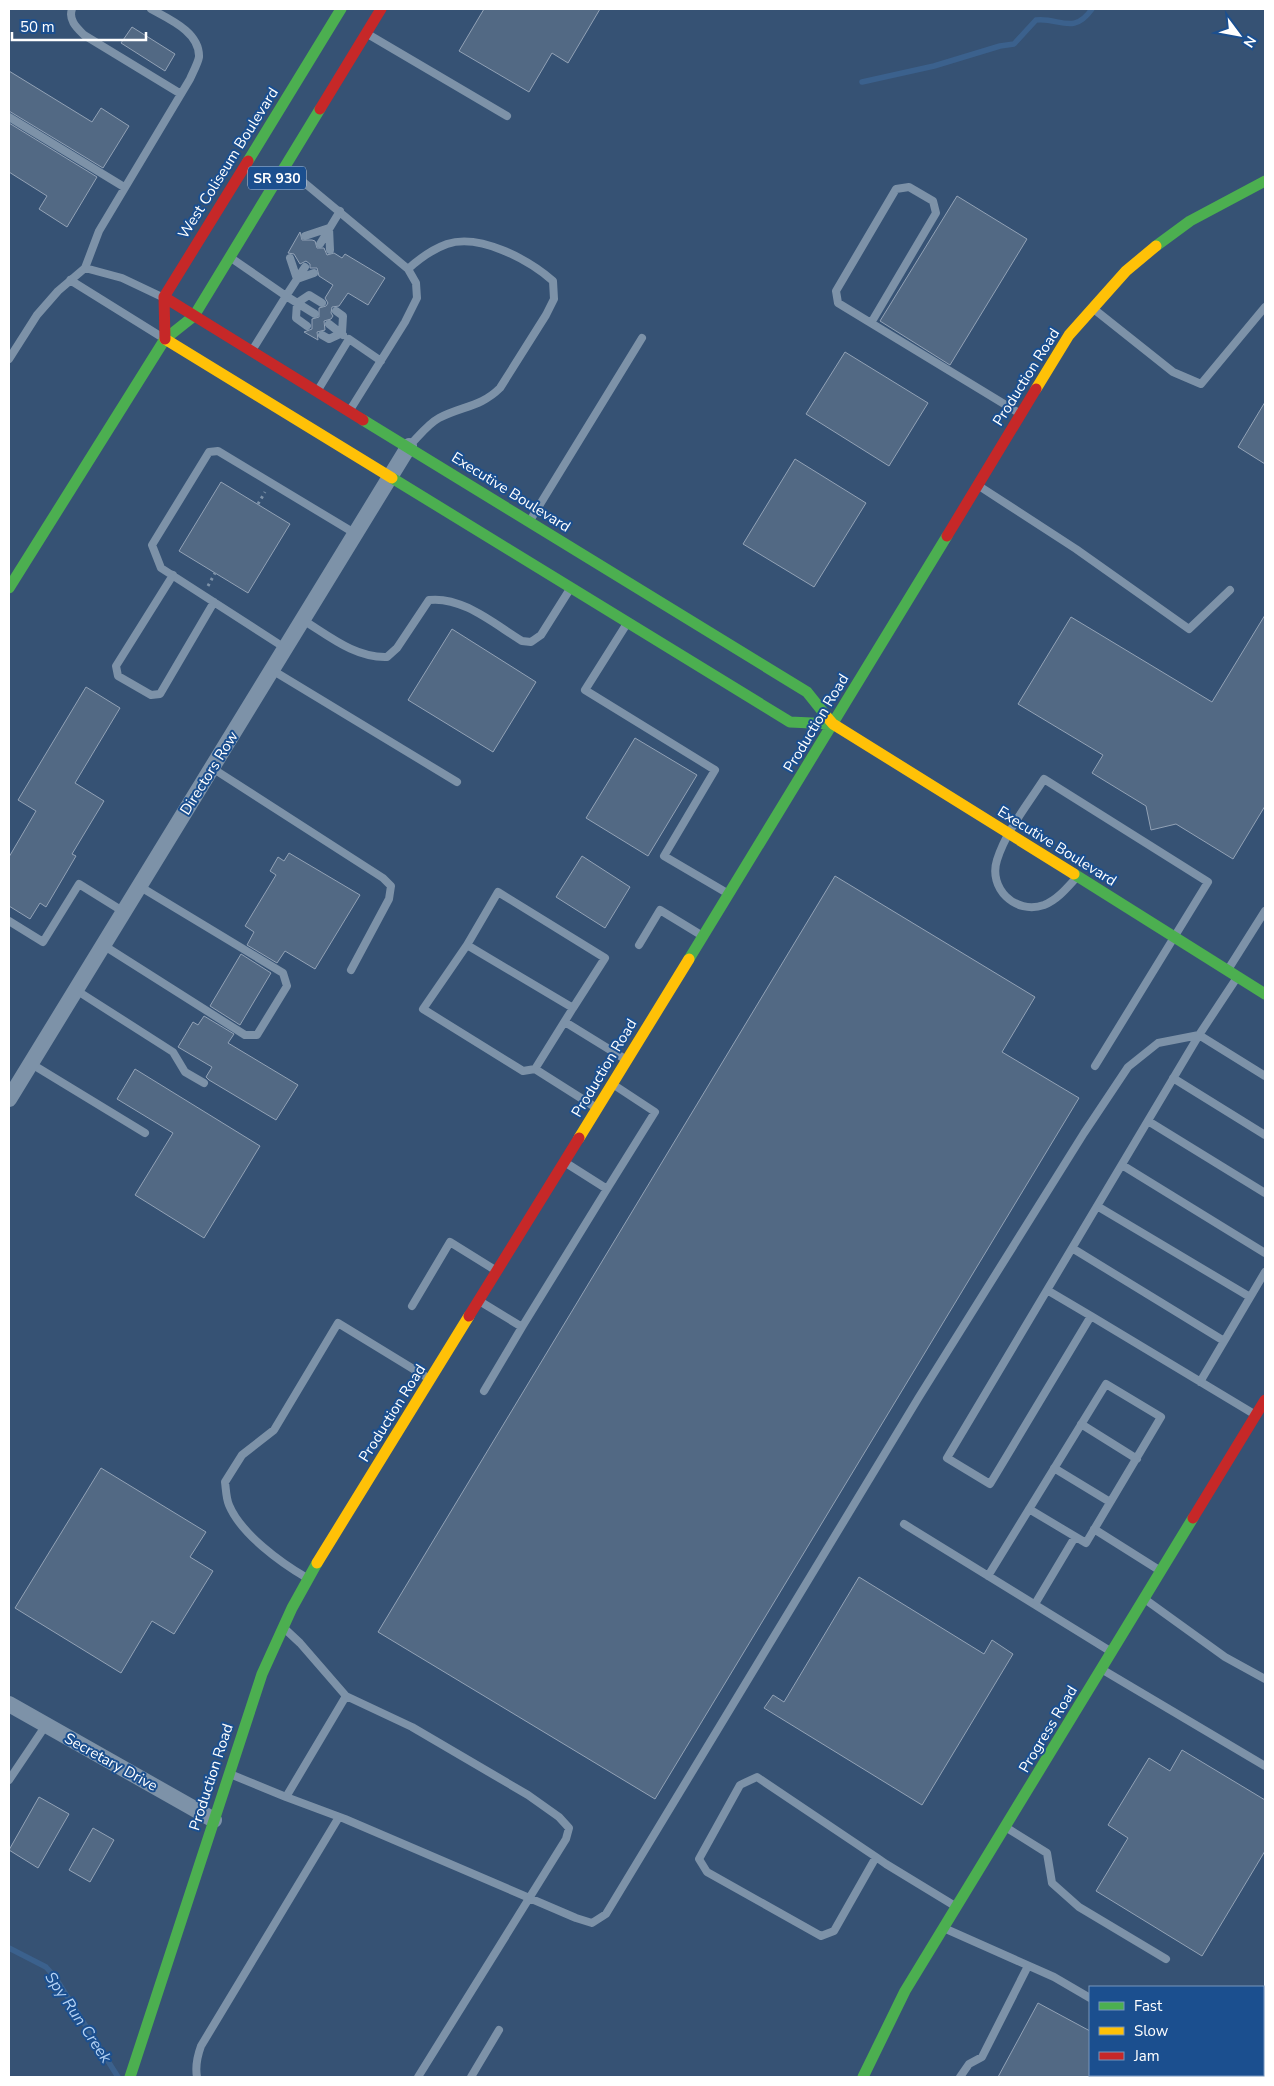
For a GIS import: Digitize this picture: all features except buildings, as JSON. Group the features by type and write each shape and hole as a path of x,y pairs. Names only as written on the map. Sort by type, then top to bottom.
{"main road":[{"name":"West Coliseum Boulevard","path":"164,297 341,9"},
{"name":"SR 930","path":"9,588 165,339 194,316 381,9"},
{"name":"Production Road","path":"130,2077 262,1674 283,1628 309,1580 833,724 1069,334 1091,307 1126,271 1190,221 1265,181"},
{"name":"Executive Boulevard","path":"164,297 807,692 833,724 1265,994"},
{"path":"164,297 165,339"},
{"name":"Executive Boulevard","path":"165,339 389,479 790,722 833,724"},
{"name":"Progress Road","path":"863,2077 905,1992 1265,1400"}],"street":[{"name":"Directors Row","path":"9,1099 409,446"},
{"name":"Secretary Drive","path":"9,1704 214,1820"}],"lane":[{"path":"72,9 70,12 75,27 84,36 181,94"},
{"path":"9,359 37,315 70,280 85,268 99,231 181,94 199,57 196,43 184,29 152,9"},
{"path":"366,33 507,116"},
{"path":"9,117 124,188"},
{"path":"284,166 408,269 416,283 417,298 350,410"},
{"path":"871,323 936,213 933,201 909,187 896,189 836,291 838,303 1021,414"},
{"path":"320,244 340,211"},
{"path":"306,236 330,228"},
{"path":"330,228 330,250"},
{"path":"408,269 418,259 448,244 477,242 506,252 539,269 553,282 554,299 500,388 488,400 458,409 436,419 409,446"},
{"path":"230,257 315,314"},
{"path":"290,258 297,279"},
{"path":"252,351 305,267"},
{"path":"85,268 122,278 164,297"},
{"path":"297,279 314,273"},
{"path":"70,280 165,339"},
{"path":"297,303 309,295 322,303"},
{"path":"297,303 296,318 307,326"},
{"path":"1091,307 1173,372 1201,384 1265,307"},
{"path":"336,311 343,316 342,333"},
{"path":"329,324 381,361"},
{"path":"322,335 329,339 342,333"},
{"path":"530,521 642,338"},
{"path":"317,391 349,339"},
{"path":"285,648 161,568 152,545 209,452 218,451 356,534"},
{"path":"978,485 1076,549 1189,629 1230,590"},
{"path":"173,575 116,666 118,676 151,695 160,694 214,602"},
{"path":"303,620 358,653 373,658 387,657 397,648 428,600 443,598 465,607 522,641 531,642 541,635 571,589"},
{"path":"627,623 585,690 714,770 664,856 729,894"},
{"path":"272,670 457,782"},
{"path":"212,768 383,878 391,886 390,899 351,970"},
{"path":"1078,877 1060,896 1044,905 1028,908 1013,902 1000,891 996,881 996,860 1044,779 1208,882 1095,1066"},
{"path":"9,921 43,942 79,884 124,912"},
{"path":"103,945 245,1035 257,1035 287,986 283,973 139,886"},
{"path":"535,1069 605,958 498,892 467,945 423,1009 522,1071 535,1069 598,1108"},
{"path":"639,945 660,910 703,936"},
{"path":"1227,970 1265,910"},
{"path":"467,945 573,1008"},
{"path":"1090,1316 990,1484 947,1458 1199,1035 1238,977"},
{"path":"76,990 174,1052 185,1072 204,1084"},
{"path":"565,1022 627,1060"},
{"path":"228,1774 339,1817 529,1900 576,1918 592,1923 606,1914 903,1423 1084,1132 1128,1067 1158,1043 1199,1035 1265,1076"},
{"path":"30,1064 145,1133"},
{"path":"1173,1078 1265,1135"},
{"path":"484,1391 655,1112 612,1084"},
{"path":"1148,1121 1265,1193"},
{"path":"565,1162 607,1189"},
{"path":"1122,1164 1265,1253"},
{"path":"1097,1206 1250,1297"},
{"path":"412,1306 450,1242 497,1272"},
{"path":"1072,1248 1224,1341"},
{"path":"1200,1382 1265,1272"},
{"path":"1047,1290 1256,1415"},
{"path":"479,1301 522,1327"},
{"path":"309,1580 276,1558 241,1525 229,1504 225,1482 229,1475 242,1455 274,1430 338,1324 431,1379"},
{"path":"988,1576 1081,1424 1106,1384 1161,1417 1086,1543 1029,1509"},
{"path":"1081,1424 1137,1458"},
{"path":"1054,1468 1110,1502"},
{"path":"904,1524 1112,1652"},
{"path":"1094,1529 1161,1572"},
{"path":"1035,1604 1075,1537"},
{"path":"1144,1599 1226,1657 1265,1679"},
{"path":"283,1628 300,1643 346,1696 412,1727 528,1795 559,1817 569,1828 566,1839 418,2077"},
{"path":"1102,1668 1265,1766"},
{"path":"286,1797 346,1696"},
{"path":"9,1780 46,1726"},
{"path":"876,1857 834,1932 821,1936 706,1872 699,1859 740,1785 757,1778 876,1857 957,1907"},
{"path":"197,2077 197,2057 202,2046 339,1817"},
{"path":"1005,1827 1047,1853 1052,1883 1079,1907 1166,1959"},
{"path":"944,1928 1028,1966 1089,1997"},
{"path":"960,2077 969,2064 982,2057 1028,1966"},
{"path":"471,2077 499,2030"}],"waterway":[{"path":"862,82 934,66 1000,46 1014,44 1036,20 1072,24 1085,17 1092,9"},
{"name":"Spy Run Creek","path":"9,1948 46,1967 55,1977 118,2077"}],"traffic: fast":[{"path":"248,161 341,9"},
{"path":"9,588 165,339 194,316 320,109"},
{"path":"1156,246 1190,221 1265,181"},
{"path":"363,420 807,692 827,717"},
{"path":"392,478 790,722 833,724"},
{"path":"689,959 947,536"},
{"path":"1074,874 1265,994"},
{"path":"863,2077 905,1991 1193,1518"},
{"path":"130,2077 262,1674 292,1608 317,1563"}],"traffic: slow":[{"path":"1036,389 1069,335 1126,271 1156,246"},
{"path":"165,339 392,478"},
{"path":"827,717 833,724 1074,874"},
{"path":"579,1138 689,959"},
{"path":"317,1563 469,1316"}],"traffic: jam":[{"path":"320,109 381,9"},
{"path":"165,339 164,297 248,161"},
{"path":"164,297 363,420"},
{"path":"947,536 1036,389"},
{"path":"469,1316 579,1138"},
{"path":"1193,1518 1265,1400"}]}
